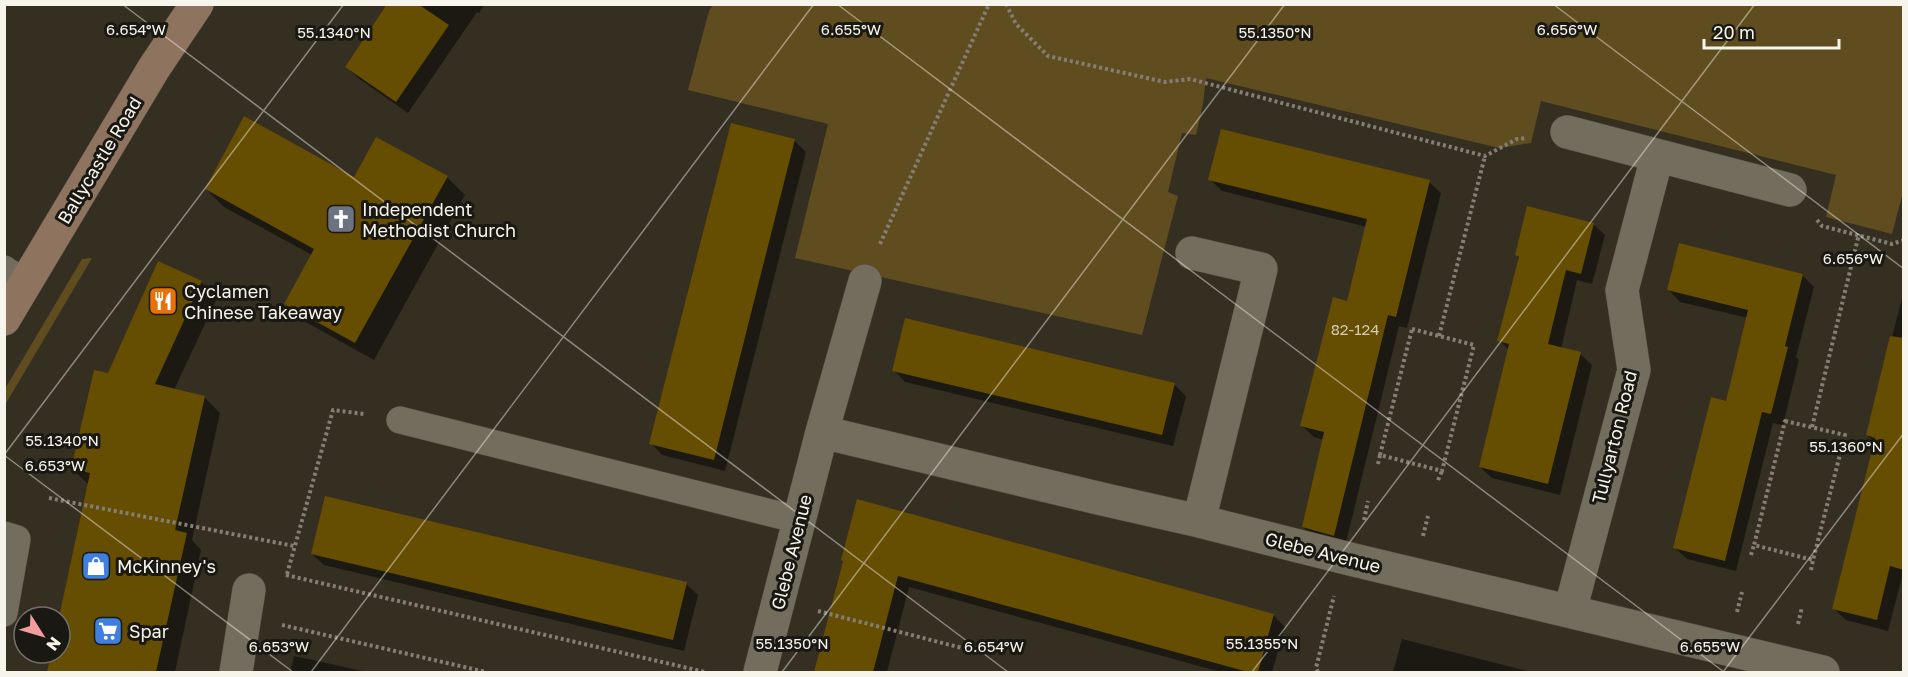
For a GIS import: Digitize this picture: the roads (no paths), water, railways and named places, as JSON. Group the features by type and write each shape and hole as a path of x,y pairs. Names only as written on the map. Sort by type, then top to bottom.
{"main road":[{"name":"Ballycastle Road","path":"4,319 15,276 197,4"}],"street":[{"path":"1567,132 1790,190"},
{"name":"Tullyarton Road","path":"1570,611 1634,370 1622,290 1657,157"},
{"path":"1192,253 1261,269 1199,521"},
{"name":"Glebe Avenue","path":"760,672 822,432 865,281"},
{"name":"Glebe Avenue","path":"822,432 1823,672"},
{"path":"236,672 249,590"}],"lane":[{"path":"400,420 799,519"},
{"path":"4,535 17,539 4,613"}],"place":[{"name":"Independent Methodist Church","path":"341,219"},
{"name":"Cyclamen Chinese Takeaway","path":"163,301"},
{"name":"McKinney's","path":"96,566"},
{"name":"Spar","path":"108,631"}]}
